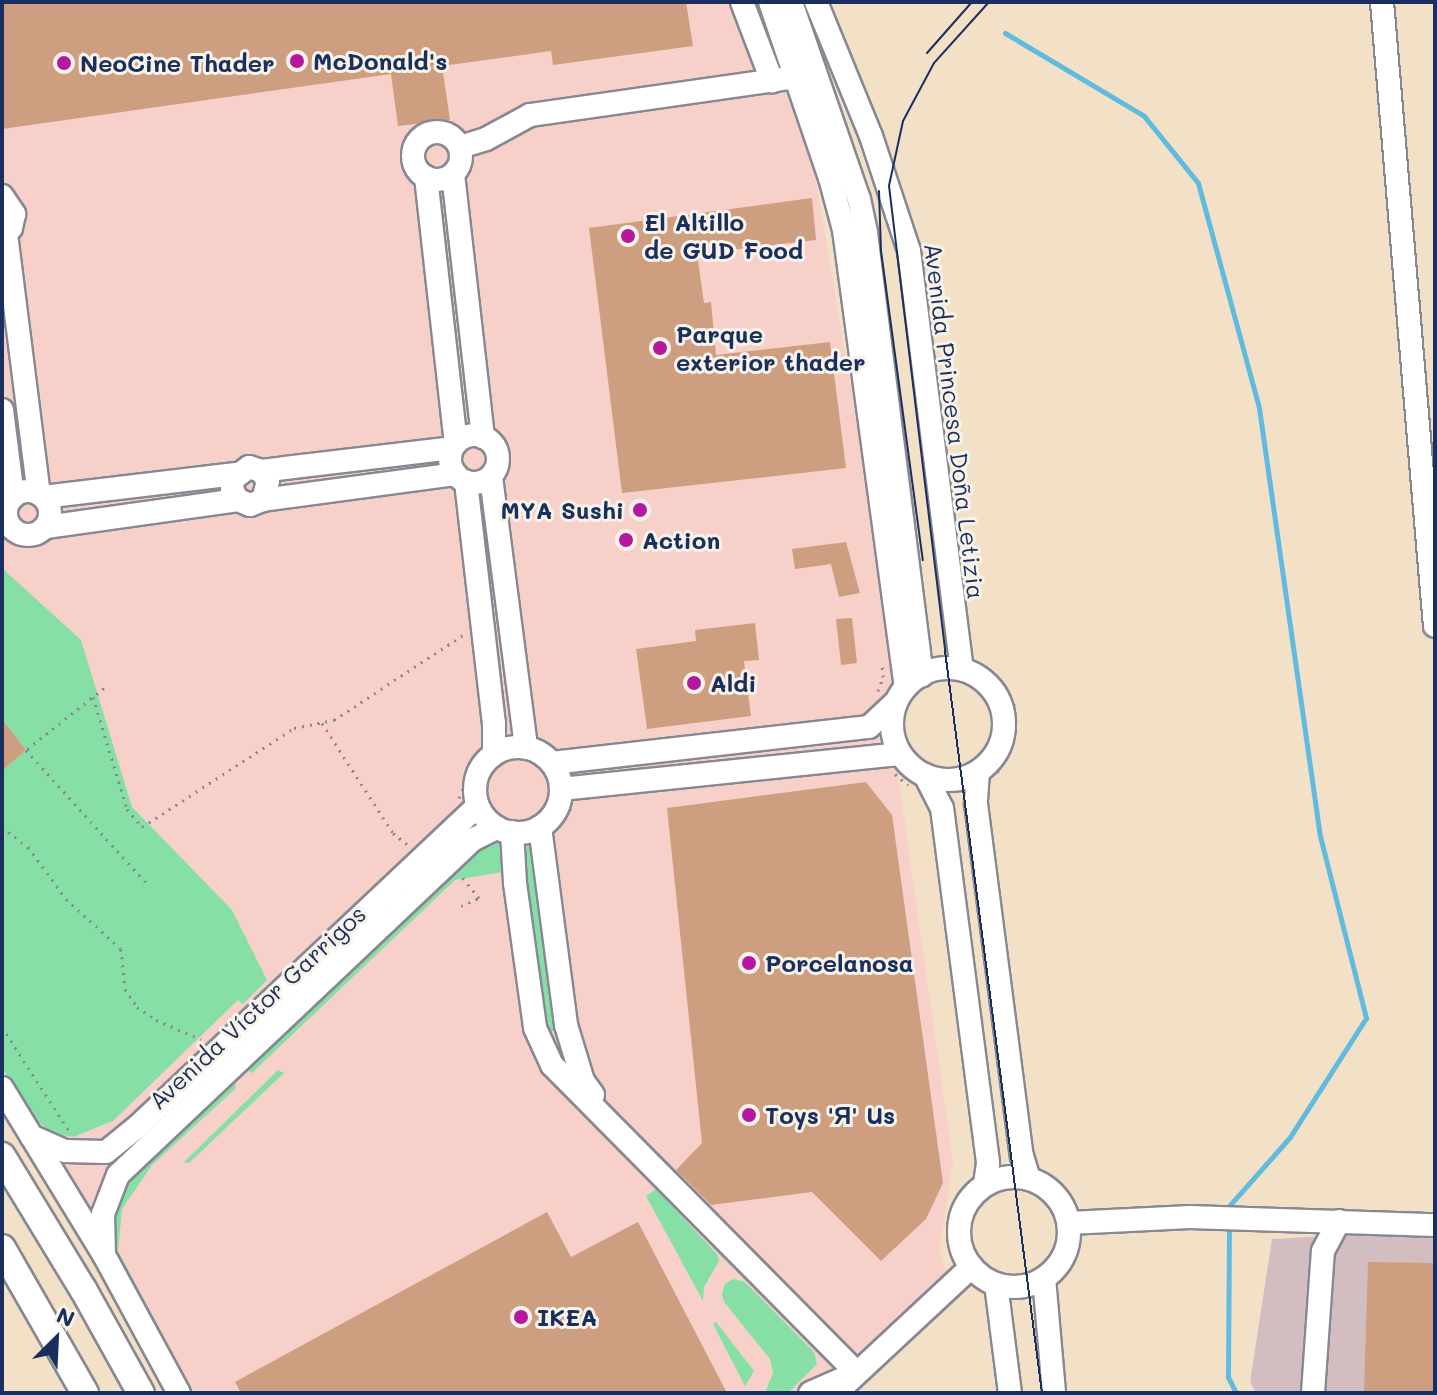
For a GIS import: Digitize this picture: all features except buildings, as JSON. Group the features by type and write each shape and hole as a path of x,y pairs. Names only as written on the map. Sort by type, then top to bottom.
{"main road":[{"path":"2,1156 83,1289 141,1393"},
{"path":"2,1248 85,1393"}],"street":[{"path":"742,2 772,81"},
{"path":"770,2 797,77 844,230 908,688"},
{"path":"791,2 859,199 864,222 908,688 892,731 894,760"},
{"name":"Avenida Princesa Doña Letizia","path":"816,2 871,136 909,251 970,668"},
{"path":"1382,2 1435,626"},
{"path":"460,147 486,139 530,115 797,77"},
{"path":"426,177 440,179 453,174 460,164 460,147 449,134 441,132 419,140 414,162 426,177 454,446 450,461 460,478 494,723 467,804 504,830 540,827 551,817 561,789 552,763"},
{"path":"453,174 483,437"},
{"path":"2,196 14,214 4,235 41,496 50,514 46,527 40,533 24,536 15,532 4,519 6,507 13,497 28,491 41,496 236,474 249,467 261,471 454,446 474,435 483,437 491,441 499,458 491,477 526,748"},
{"path":"2,410 13,497"},
{"path":"261,471 268,481 263,500"},
{"path":"236,474 232,490 238,500"},
{"path":"46,527 238,500 250,505 263,500 460,478 474,483 491,477"},
{"path":"486,754 508,748 526,748 552,763 869,727 908,688 943,668 970,668 991,688 1001,706 1004,725 1000,745 976,804 1022,1156 1029,1179"},
{"path":"561,789 891,755 894,760 909,765 942,808 988,1163 985,1185"},
{"path":"920,782 987,774"},
{"name":"Avenida Víctor Garrigos","path":"31,1136 65,1151 106,1152 137,1127 467,804"},
{"path":"540,827 566,1025 583,1081 617,1128"},
{"path":"504,830 515,883 535,1028 552,1065 857,1373"},
{"name":"Avenida Víctor Garrigos","path":"104,1255 103,1214 118,1175 472,840 504,830"},
{"path":"535,1028 546,1036 559,1036 566,1025"},
{"path":"2,1088 104,1255 179,1393"},
{"path":"1006,1177 1029,1179 1048,1188 1061,1204 1069,1223 1068,1245 1059,1264 1044,1278 1021,1287 996,1284 971,1267 963,1253 960,1223 964,1208 985,1185 1006,1177"},
{"path":"1069,1223 1190,1217 1435,1225"},
{"path":"1313,1393 1323,1251 1339,1221"},
{"path":"836,1393 971,1267"},
{"path":"1044,1278 1054,1393"},
{"path":"996,1284 1010,1393"},
{"path":"810,1393 857,1373"}],"path":[{"path":"93,697 127,809 142,827 294,728 334,720 469,632 470,643"},
{"path":"970,668 993,675 1014,704 1016,722 1010,750 987,774"},
{"path":"104,688 26,750 147,884"},
{"path":"322,723 393,833 413,849"},
{"path":"467,804 486,754"},
{"path":"894,760 920,782"},
{"path":"2,827 28,847 66,899 121,949 125,989 137,1007 156,1020 209,1042"},
{"path":"460,872 479,898 461,906"},
{"path":"2,1027 73,1137"}],"shaded area":[{"path":"2,2 762,2 804,108 893,638 892,731 953,1162 939,1251 949,1279 838,1393 171,1393 2,1098"},
{"path":"1369,1234 1435,1235 1435,1393 1256,1393 1250,1382 1272,1239"}],"green space":[{"path":"2,568 81,640 132,807 232,910 267,980 243,1004 238,1000 113,1121 73,1137 52,1133 35,1119 2,1068 2,771 26,750 2,719"},
{"path":"500,833 506,864 502,872 455,880 252,1073 247,1070 244,1064 481,840"},
{"path":"533,834 556,1029 551,1032 543,1028 518,837"},
{"path":"278,1070 284,1073 189,1163 184,1162"},
{"path":"228,1080 235,1081 236,1088 152,1165 122,1209 118,1251 194,1393 186,1393 110,1246 116,1201 133,1170"},
{"path":"656,1189 717,1254 719,1261 704,1287 703,1301 646,1196"},
{"path":"733,1279 745,1282 814,1352 817,1364 789,1392 765,1393 773,1373 770,1359 724,1302 722,1294 725,1284"},
{"path":"716,1322 754,1371 745,1386 713,1324"}],"waterway":[{"path":"1005,33 1144,116 1198,183 1259,408 1320,836 1366,1018 1290,1137 1229,1206"},
{"path":"1229,1230 1228,1377 1236,1393"}],"tram line":[{"path":"927,53 972,2"},
{"path":"989,2 934,63 903,121 889,186 945,651 1042,1393"},
{"path":"879,191 881,251 923,560"}],"place":[{"name":"McDonald's","path":"297,61"},
{"name":"NeoCine Thader","path":"64,63"},
{"name":"El Altillo de GUD Food","path":"628,236"},
{"name":"Parque exterior thader","path":"660,348"},
{"name":"MYA Sushi","path":"640,510"},
{"name":"Action","path":"626,540"},
{"name":"Aldi","path":"694,683"},
{"name":"Porcelanosa","path":"749,963"},
{"name":"Toys 'Я' Us","path":"749,1115"},
{"name":"IKEA","path":"521,1317"}]}
